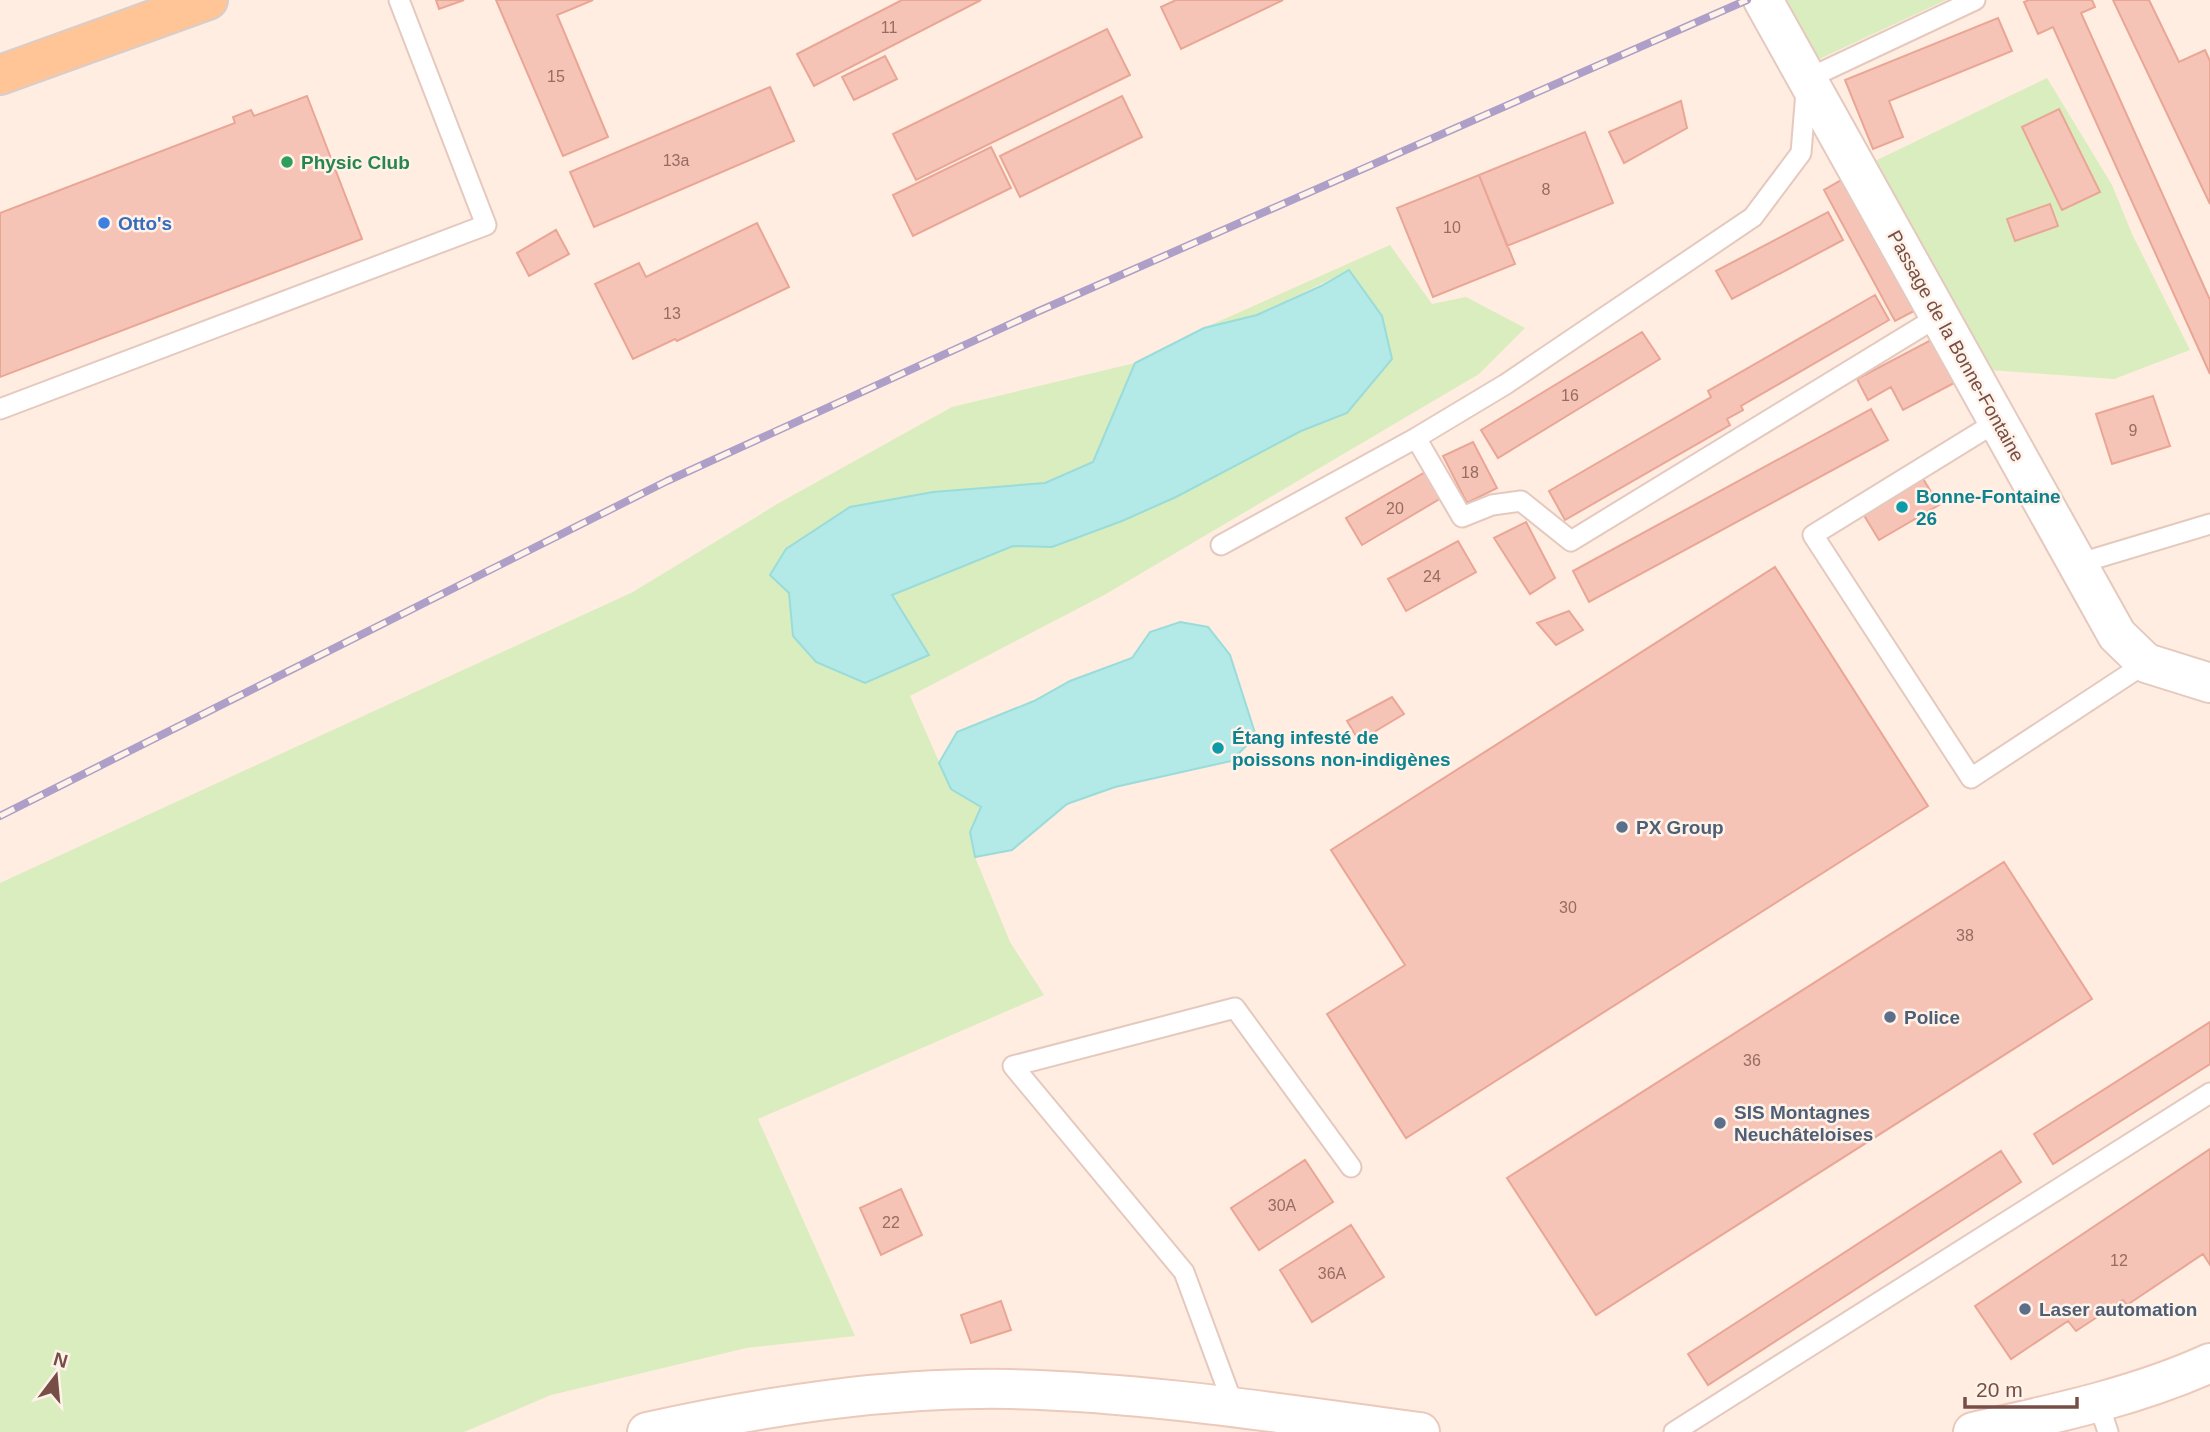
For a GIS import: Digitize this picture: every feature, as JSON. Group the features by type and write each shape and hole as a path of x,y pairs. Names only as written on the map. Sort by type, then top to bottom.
{"main road":[{"path":"0,75 208,0"},
{"name":"Passage de la Bonne-Fontaine","path":"1763,0 2117,635 2147,663 2210,683"},
{"path":"1973,1432 2103,1417 2144,1388 2210,1363"},
{"path":"647,1432 735,1413 827,1400 912,1392 1008,1389 1126,1395 1234,1407 1297,1423 1420,1432"}],"lane":[{"path":"0,409 486,225 399,0"},
{"path":"1222,545 1416,438 1506,384 1752,217 1801,152 1807,79 1975,0"},
{"path":"1416,438 1462,517 1492,505 1521,501 1571,541 1939,316"},
{"path":"1998,421 1813,535 1971,778 2147,663"},
{"path":"2077,564 2210,524"},
{"path":"1234,1407 1184,1272 1013,1066 1235,1008 1351,1167"},
{"path":"1674,1432 2210,1093"}],"green space":[{"path":"1946,0 1815,61 1784,2"},
{"path":"2047,78 2112,185 2132,234 2190,350 2114,379 1990,370 1871,163"},
{"path":"1390,245 1432,304 1466,297 1525,328 1479,374 1106,594 910,696 951,789 981,807 970,832 975,857 1010,942 1044,995 758,1119 855,1336 746,1348 551,1395 464,1432 0,1432 0,883 633,592 779,503 952,407 1135,363 1093,461 1045,483 933,492 851,507 789,593 793,636 865,683 929,655 891,595 1013,546 1052,547 1122,521 1176,497 1301,431 1347,413 1349,270 1257,315 1204,328"}],"water":[{"path":"1349,270 1382,316 1392,359 1347,413 1301,431 1176,497 1122,521 1052,547 1013,546 892,595 929,655 865,683 816,662 793,636 789,593 770,575 786,549 850,507 933,492 1045,483 1093,462 1135,363 1204,328 1257,315"},
{"path":"1180,622 1208,627 1230,655 1256,736 1231,761 1115,787 1067,804 1012,850 975,857 970,832 981,807 951,789 939,763 957,732 1034,701 1070,681 1132,658 1150,632"}],"building":[{"path":"436,0 464,0 439,9"},
{"path":"496,0 593,0 557,15 608,137 563,156"},
{"path":"902,0 981,0 814,86 797,54"},
{"path":"1176,0 1283,0 1181,49 1161,7"},
{"path":"2092,0 2095,7 2081,13 2210,300 2210,374 2053,27 2038,34 2024,2"},
{"path":"2113,0 2149,0 2179,62 2205,50 2210,61 2210,204"},
{"path":"1998,18 2012,51 1889,101 1903,137 1873,149 1845,80"},
{"path":"1107,29 1130,75 916,180 893,134"},
{"path":"885,56 897,79 854,100 842,77"},
{"path":"770,87 794,141 594,227 570,172"},
{"path":"307,96 362,239 0,377 0,213 235,123 233,117 251,110 254,116"},
{"path":"1122,96 1142,137 1020,197 1000,156"},
{"path":"1681,101 1687,128 1624,163 1609,132"},
{"path":"2059,109 2100,192 2062,210 2022,127"},
{"path":"1585,132 1613,203 1507,246 1479,175"},
{"path":"991,147 1011,188 913,236 893,195"},
{"path":"1479,175 1515,264 1433,297 1397,208"},
{"path":"1845,178 1916,310 1895,321 1824,190"},
{"path":"2050,204 2058,226 2015,241 2007,219"},
{"path":"1828,212 1843,240 1732,299 1716,271"},
{"path":"757,223 789,287 633,359 595,284 639,263 646,277"},
{"path":"556,230 569,254 529,276 517,253"},
{"path":"1875,295 1889,320 1741,406 1743,410 1727,419 1730,425 1565,520 1549,491 1711,397 1708,391"},
{"path":"1642,332 1660,359 1498,458 1481,430"},
{"path":"1931,340 1954,383 1903,410 1891,387 1868,400 1857,379"},
{"path":"2153,396 2170,446 2112,464 2096,414"},
{"path":"1871,409 1888,440 1589,602 1573,571"},
{"path":"1473,442 1497,488 1467,503 1443,456"},
{"path":"1427,471 1443,497 1362,545 1346,518"},
{"name":"Bonne-Fontaine 26","path":"1922,477 1939,505 1879,540 1862,512"},
{"path":"1526,522 1555,578 1530,594 1494,538"},
{"path":"1458,541 1476,572 1406,611 1388,579"},
{"path":"1775,567 1928,806 1406,1138 1327,1014 1405,965 1331,850"},
{"path":"1569,611 1583,630 1556,645 1537,623"},
{"path":"1392,697 1404,714 1359,741 1347,721"},
{"path":"2004,862 2092,999 1596,1315 1507,1178"},
{"path":"2210,1022 2210,1064 2053,1164 2034,1134"},
{"path":"2210,1149 2210,1265 2203,1254 2127,1305 2123,1300 2076,1331 2068,1321 2011,1359 1975,1306"},
{"path":"2001,1151 2021,1182 1708,1385 1688,1354"},
{"path":"1305,1160 1333,1202 1259,1250 1231,1208"},
{"path":"901,1189 922,1235 881,1255 860,1208"},
{"path":"1351,1225 1384,1277 1312,1322 1280,1270"},
{"path":"1001,1301 1011,1330 971,1343 961,1315"}],"railway":[{"path":"0,816 667,481 1039,311 1747,0"}],"place":[{"name":"Physic Club","path":"287,162"},
{"name":"Otto's","path":"104,223"},
{"name":"Bonne-Fontaine 26","path":"1902,507"},
{"name":"Étang infesté de poissons non-indigènes","path":"1218,748"},
{"name":"PX Group","path":"1622,827"},
{"name":"Police","path":"1890,1017"},
{"name":"SIS Montagnes Neuchâteloises","path":"1720,1123"},
{"name":"Laser automation","path":"2025,1309"}]}
